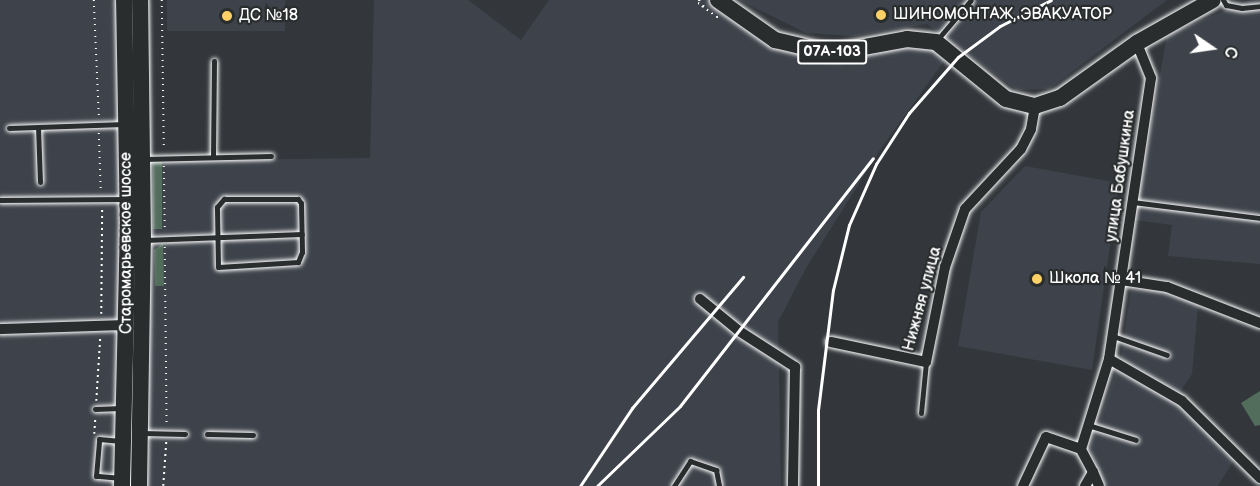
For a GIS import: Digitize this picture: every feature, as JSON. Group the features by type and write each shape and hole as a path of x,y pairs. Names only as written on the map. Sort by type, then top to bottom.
{"main road":[{"name":"Старомарьевское шоссе","path":"124,0 128,199 127,325 134,407"},
{"name":"Старомарьевское шоссе","path":"122,482 134,407 143,240 140,0"},
{"name":"07А-103","path":"718,0 775,40 822,51 837,52 907,39 936,42"},
{"path":"936,42 1006,99 1035,106 1060,98 1137,44 1213,0"},
{"name":"Старомарьевское шоссе","path":"131,435 139,486"}],"street":[{"name":"улица Бабушкина","path":"1081,449 1109,359 1151,78 1137,44"},
{"name":"Нижняя улица","path":"831,342 926,362 945,267 965,209 1021,149 1031,129 1035,106"},
{"path":"1121,280 1167,287 1260,323"},
{"path":"700,299 739,331 795,367 793,486"},
{"path":"0,328 127,325"},
{"path":"1109,359 1182,401 1260,478"},
{"path":"1023,486 1046,437 1081,449 1099,486"},
{"path":"1085,486 1093,472"}],"lane":[{"path":"936,42 971,0"},
{"path":"1223,0 1226,5 1234,7 1260,6"},
{"path":"213,157 214,61"},
{"path":"9,128 126,124"},
{"path":"38,127 40,182"},
{"path":"143,159 271,156"},
{"path":"0,200 128,199"},
{"path":"224,199 298,199 302,234 298,262 222,269 217,264 217,207 224,199"},
{"path":"1133,202 1260,218"},
{"path":"143,240 302,234"},
{"path":"1113,336 1167,355"},
{"path":"921,413 926,362"},
{"path":"96,409 134,407"},
{"path":"1088,425 1136,440"},
{"path":"122,482 96,476 99,439 131,435 185,434"},
{"path":"207,434 253,435"},
{"path":"674,486 690,461 716,470 719,486"}],"path":[{"path":"93,442 100,326 102,199 94,0"},
{"path":"695,0 721,20"}],"shaded area":[{"path":"0,0 119,0 121,330 110,486 0,486"},
{"name":"ДС №18","path":"167,0 285,0 285,31 167,31"},
{"path":"374,0 468,0 521,40 549,0 708,0 773,46 906,45 934,47 947,57 880,150 806,268 778,322 781,486 147,486 150,437 148,161 370,158"},
{"path":"739,0 1167,0 1049,89 1017,90 927,24 855,36 806,33"},
{"path":"1251,0 1260,0 1260,264 1168,256 1172,225 1135,220 1167,35"},
{"name":"Школа № 41","path":"1025,166 1119,183 1092,370 958,346 981,212"},
{"path":"1131,290 1164,291 1198,305 1192,374 1175,399 1218,439 1234,460 1218,486 1104,486 1090,448 1121,357"}],"green space":[{"path":"153,162 162,162 162,229 153,229"},
{"path":"163,243 164,286 155,286 154,250"},
{"path":"1260,391 1260,425 1255,426 1241,403"}],"railway":[{"path":"818,486 818,410 833,290 849,225 876,164 909,113 958,57 1000,26 1051,0"},
{"path":"597,486 680,406 873,158"},
{"path":"580,486 632,408 743,277"}],"place":[{"name":"ШИНОМОНТАЖ, ЭВАКУАТОР","path":"881,15"},
{"name":"ДС №18","path":"227,16"},
{"name":"Школа № 41","path":"1037,279"}]}
